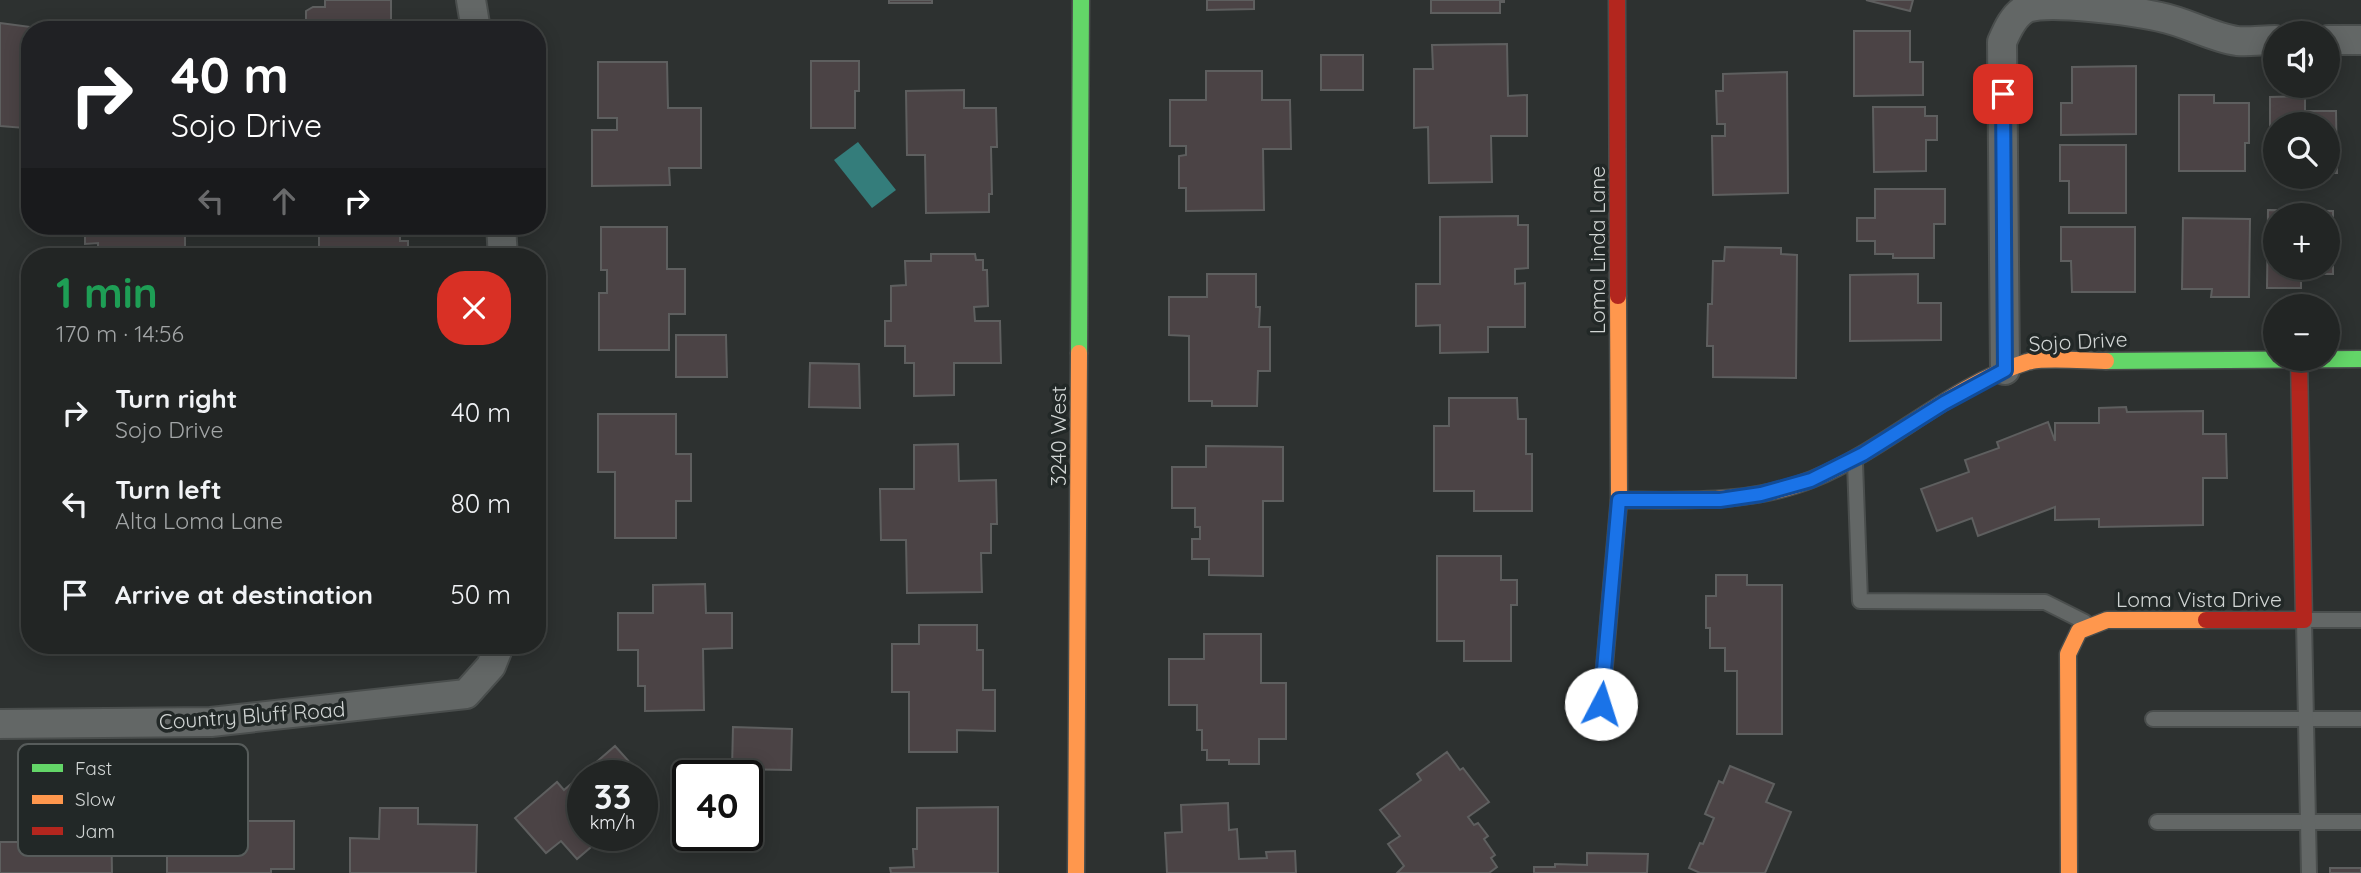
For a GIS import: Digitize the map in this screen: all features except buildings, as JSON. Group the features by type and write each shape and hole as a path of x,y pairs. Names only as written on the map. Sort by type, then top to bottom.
{"street":[{"path":"471,0 474,21"},
{"name":"3240 West","path":"1076,873 1081,0"},
{"name":"Loma Linda Lane","path":"1599,729 1619,500 1617,0"},
{"path":"2005,370 2002,42 2016,18 2027,9 2045,5 2160,8 2237,41 2263,40"},
{"path":"2340,40 2361,40"},
{"name":"Sojo Drive","path":"1619,500 1720,500 1761,494 1811,480 1855,458 1944,403 2005,370 2029,361 2263,359"},
{"name":"Sojo Drive","path":"2340,359 2361,359"},
{"name":"Loma Vista Drive","path":"2068,873 2068,654 2079,631 2107,620 2304,620 2299,371"},
{"name":"Country Bluff Road","path":"0,724 211,722 452,696 466,694 495,656"}],"lane":[{"path":"1855,458 1860,601 2045,603 2093,625"},
{"path":"2308,873 2304,620 2361,620"},
{"path":"2153,719 2361,719"},
{"path":"2157,821 2361,822"}],"water":[{"path":"858,142 896,190 872,208 834,160"}],"traffic: fast":[{"path":"1079,353 1081,0"},
{"path":"2106,361 2361,359"}],"traffic: slow":[{"path":"1599,729 1619,500 1618,296"},
{"path":"1076,873 1079,353"},
{"path":"1619,500 1718,499 1790,487 1840,466 1945,401 1999,372 2034,361 2106,361"},
{"path":"2069,873 2068,654 2079,631 2107,620 2206,620"}],"traffic: jam":[{"path":"1617,0 1618,296"},
{"path":"2206,620 2304,620 2299,371"}],"route":[{"path":"1601,704 1619,500 1720,500 1761,494 1811,480 1863,454 1944,403 2005,370 2003,94"}]}
